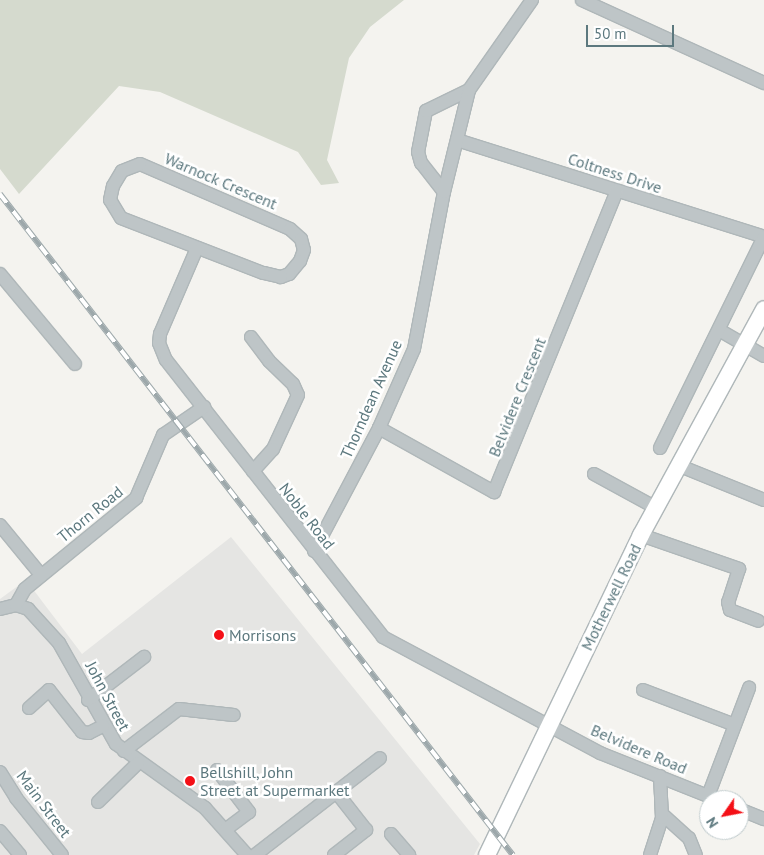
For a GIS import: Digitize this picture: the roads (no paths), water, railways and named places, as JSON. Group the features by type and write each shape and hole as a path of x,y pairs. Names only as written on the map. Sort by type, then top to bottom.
{"main road":[{"name":"Motherwell Road","path":"486,855 641,535 764,309"}],"street":[{"name":"Thorndean Avenue","path":"314,551 379,428 414,349 444,192 469,90 532,0"},
{"path":"582,0 764,84"},
{"name":"Thorndean Avenue","path":"444,192 421,163 418,152 426,111 469,90"},
{"name":"Coltness Drive","path":"457,140 764,237"},
{"name":"Warnock Crescent","path":"140,164 193,185 290,229 300,240 304,250 295,269 281,277 197,248 121,218 110,200 113,186 122,171 140,164"},
{"name":"Belvidere Crescent","path":"379,428 494,492 617,191"},
{"path":"660,448 764,237"},
{"name":"Noble Road","path":"197,248 159,343 166,360 383,637 549,726"},
{"path":"1,276 75,364"},
{"path":"719,330 764,356"},
{"path":"251,336 269,361 293,384 298,395 272,449 253,471"},
{"name":"Thorn Road","path":"16,605 25,589 136,498 163,435 204,407"},
{"path":"680,466 764,500"},
{"path":"594,474 656,508"},
{"path":"0,525 41,575"},
{"path":"641,535 739,569 728,602 730,610 758,621"},
{"path":"0,610 16,605"},
{"name":"John Street","path":"16,605 28,609 58,644 72,664 88,700 103,726 124,751 138,763 181,789 225,830 247,855"},
{"path":"88,700 144,658"},
{"path":"715,790 735,725 749,688"},
{"path":"29,708 49,690 82,732 88,733 103,726"},
{"path":"643,690 735,725"},
{"path":"124,751 179,709 234,715"},
{"name":"Belvidere Road","path":"549,726 600,753 699,792"},
{"path":"255,855 380,758"},
{"path":"98,802 138,763"},
{"path":"216,770 249,812 225,830"},
{"name":"Main Street","path":"0,772 16,798 62,855"},
{"path":"650,855 662,814 660,776"},
{"path":"334,855 366,830 337,793"},
{"path":"749,812 764,819"},
{"path":"662,814 689,838 696,855"},
{"path":"0,831 20,855"},
{"path":"391,834 409,855"}],"railway":[{"path":"0,194 513,855"}],"place":[{"name":"Morrisons","path":"219,635"},
{"name":"Bellshill, John Street at Supermarket","path":"190,781"}]}
